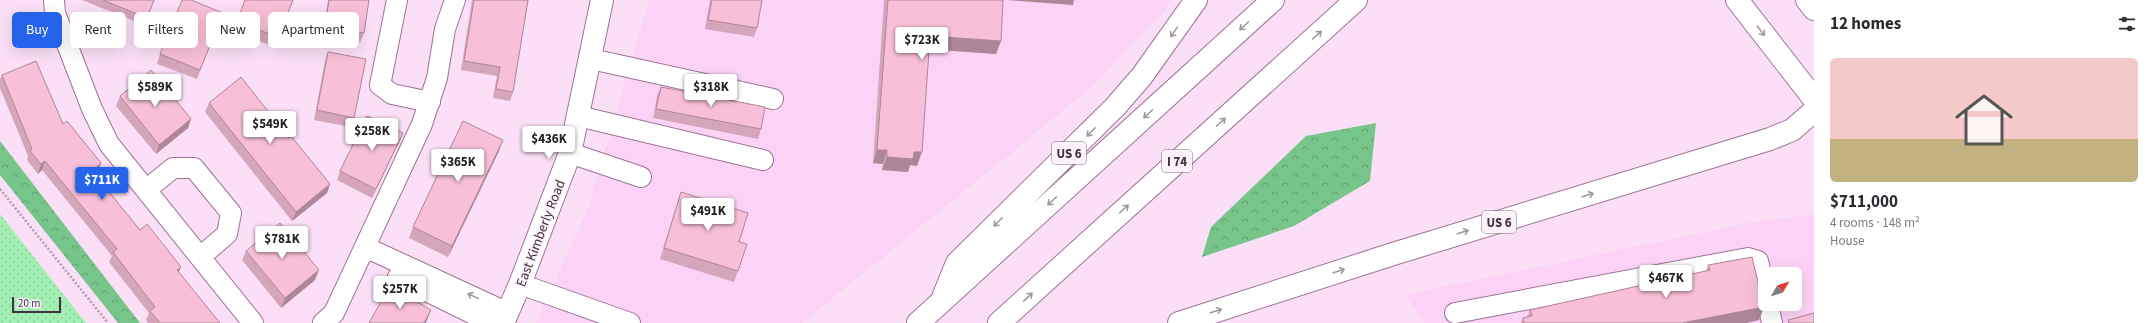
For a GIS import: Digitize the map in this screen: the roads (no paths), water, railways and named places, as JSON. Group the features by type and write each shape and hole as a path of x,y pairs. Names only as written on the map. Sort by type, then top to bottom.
{"main road":[{"name":"East Kimberly Road","path":"501,320 520,284 570,153 591,59 602,0"},
{"name":"US 6","path":"940,303 957,263 1115,108 1142,76 1196,0"},
{"path":"918,323 1273,0"},
{"name":"I 74","path":"999,323 1356,0"},
{"path":"1737,0 1814,99"},
{"path":"1807,0 1814,9"},
{"name":"US 6","path":"1179,323 1393,254 1770,139 1792,130 1814,111"}],"lane":[{"path":"54,0 55,13 92,109 109,144 253,323"},
{"path":"397,0 380,85 392,94 430,102"},
{"path":"323,323 334,313 422,124 437,78 445,29 456,0"},
{"path":"591,59 773,99"},
{"path":"578,116 763,160"},
{"path":"570,153 641,177"},
{"path":"146,190 173,168 194,168 231,213 227,234 200,257"},
{"path":"363,252 501,320"},
{"path":"1455,313 1490,315 1748,258 1758,261 1759,267"},
{"path":"520,284 630,323"},
{"path":"1769,311 1772,323"}]}
